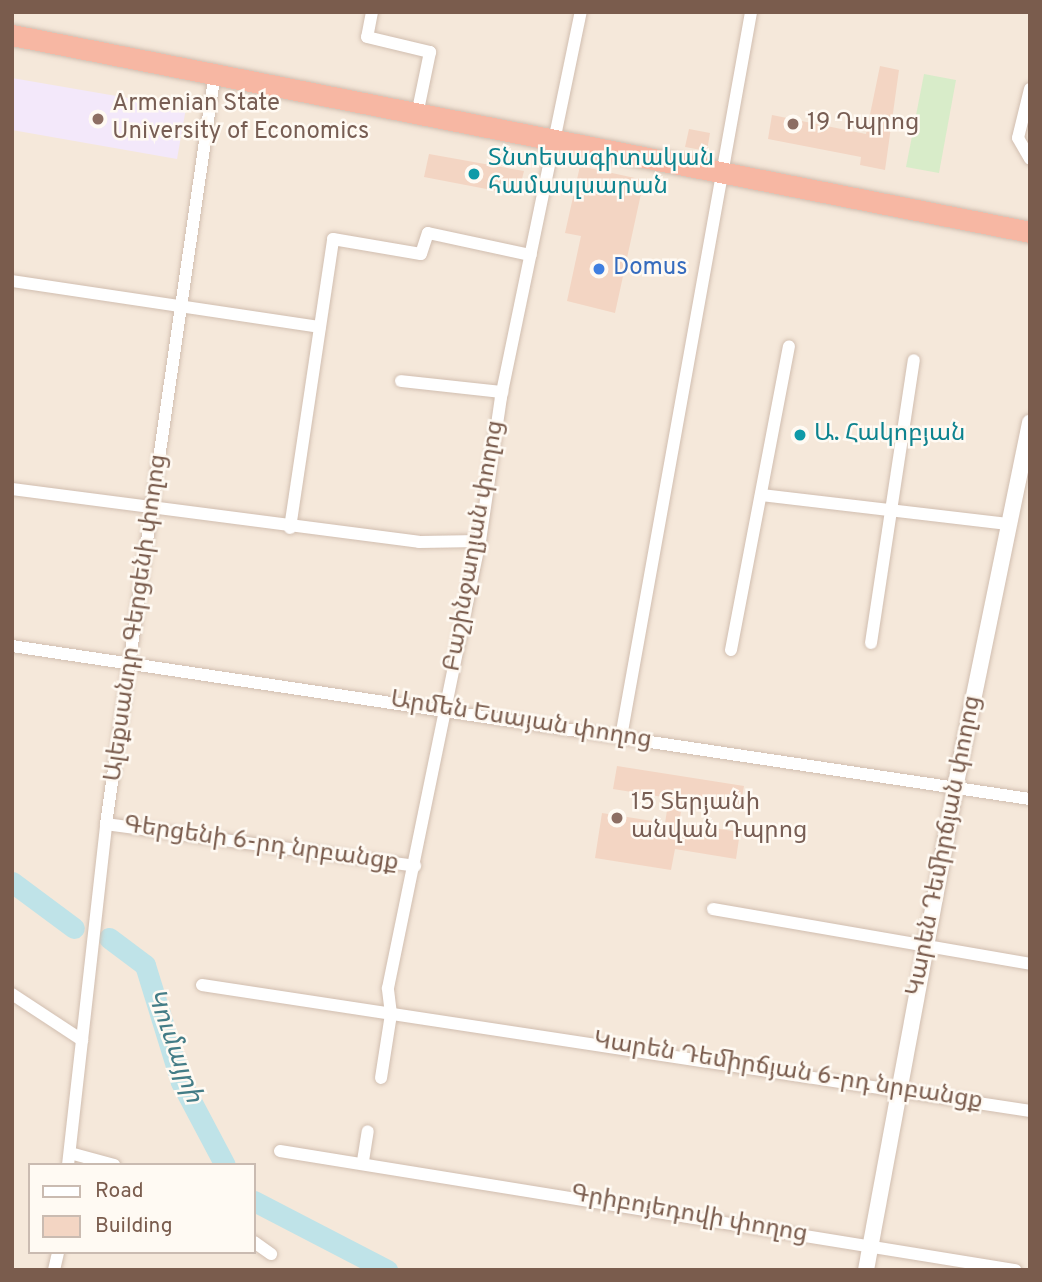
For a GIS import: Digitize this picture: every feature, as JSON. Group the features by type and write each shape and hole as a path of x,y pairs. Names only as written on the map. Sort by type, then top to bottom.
{"highway":[{"path":"12,35 418,110 1030,232"}],"street":[{"path":"372,12 368,37 430,52 418,110"},
{"name":"Բաշինջաղյան փողոց","path":"381,1078 391,1014 388,988 480,541 502,392 582,12"},
{"path":"621,737 751,12"},
{"name":"Ալեքսանդր Գերցենի փողոց","path":"69,1159 106,824 133,663 215,72"},
{"path":"1030,89 1018,138 1030,159"},
{"path":"290,527 333,239 421,254 428,233 531,255"},
{"path":"12,281 320,327"},
{"path":"731,650 789,347"},
{"path":"871,643 914,359"},
{"path":"401,381 502,392"},
{"name":"Կարեն Դեմիրճյան փողոց","path":"866,1270 955,788 1030,423"},
{"path":"12,489 153,510 419,542 480,541"},
{"path":"761,495 1008,524"},
{"name":"Արմեն Եսայան փողոց","path":"12,646 447,709 1030,799"},
{"name":"Գերցենի 6-րդ նրբանցք","path":"106,824 415,866"},
{"path":"713,909 1030,964"},
{"name":"Կարեն Դեմիրճյան 6-րդ նրբանցք","path":"202,985 391,1014 547,1034 1030,1111"},
{"path":"12,994 82,1041"},
{"path":"363,1161 368,1131"},
{"name":"Գրիբոյեդովի փողոց","path":"280,1151 363,1161 1015,1270"},
{"path":"69,1159 99,1163"},
{"path":"256,1243 271,1254"}],"shaded area":[{"path":"12,12 1030,12 1030,1270 12,1270"},
{"name":"Armenian State University of Economics","path":"12,78 186,108 177,159 12,130"}],"green space":[{"path":"924,74 956,80 939,173 906,167"}],"building":[{"name":"19 Դպրոց","path":"880,66 899,70 885,170 860,165 861,157 768,139 772,115 866,134"},
{"path":"689,129 710,133 707,151 685,147"},
{"name":"Տնտեսագիտական համասլսարան","path":"429,154 524,171 518,195 424,177"},
{"name":"Domus","path":"580,166 644,180 615,313 567,301 581,236 565,233"},
{"name":"15 Տերյանի անվան Դպրոց","path":"617,766 744,786 740,809 683,800 679,823 740,832 736,859 675,849 671,870 595,858 602,813 665,823 669,798 613,789"}],"waterway":[{"name":"Կումայրի","path":"12,882 74,928"},
{"name":"Կումայրի","path":"109,938 145,965 181,1082 224,1163"},
{"name":"Կումայրի","path":"256,1202 387,1270"}],"place":[{"name":"Armenian State University of Economics","path":"98,119"},
{"name":"19 Դպրոց","path":"793,124"},
{"name":"Տնտեսագիտական համասլսարան","path":"474,174"},
{"name":"Domus","path":"599,269"},
{"name":"Ա. Հակոբյան","path":"800,435"},
{"name":"15 Տերյանի անվան Դպրոց","path":"617,818"}]}
